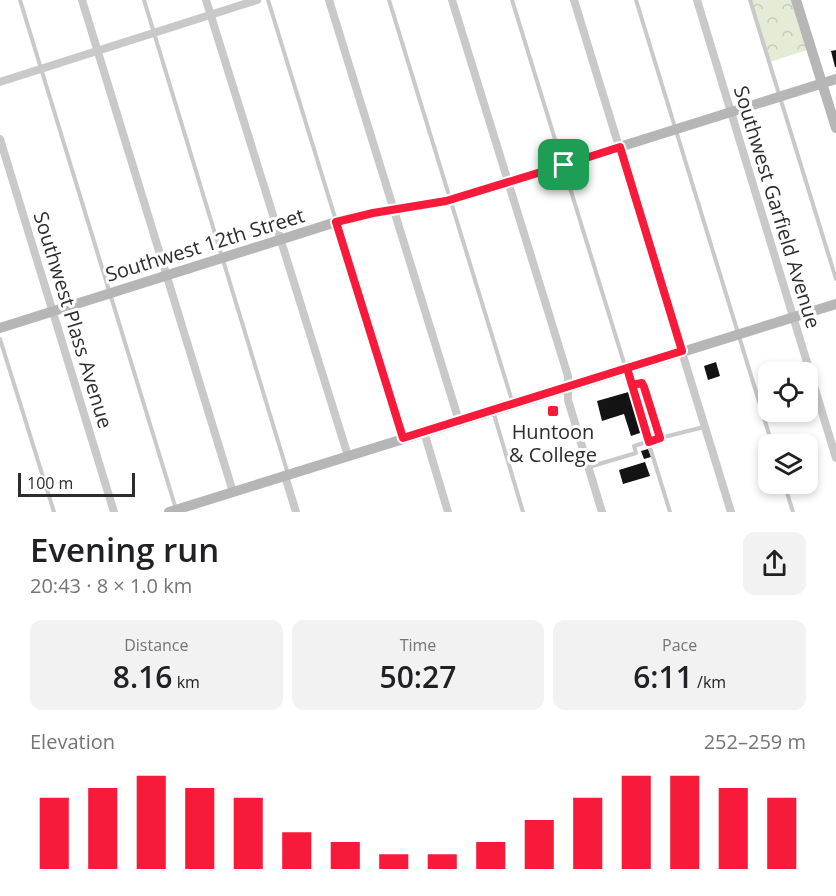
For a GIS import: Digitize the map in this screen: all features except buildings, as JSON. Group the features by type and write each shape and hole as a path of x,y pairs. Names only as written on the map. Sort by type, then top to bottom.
{"main road":[{"path":"796,0 836,128"},
{"name":"Southwest 12th Street","path":"0,328 336,222 362,215 451,200 836,80"},
{"path":"173,511 836,304"}],"street":[{"path":"82,0 233,492"},
{"path":"206,0 348,456"},
{"path":"0,82 257,0"},
{"path":"328,0 459,421"},
{"path":"452,0 568,376 568,400 602,512"},
{"path":"574,0 731,512"},
{"name":"Southwest Garfield Avenue","path":"697,0 836,458"},
{"name":"Southwest Plass Avenue","path":"0,139 114,512"},
{"path":"424,432 448,512"},
{"path":"287,475 297,512"}],"lane":[{"path":"20,0 111,293 173,511"},
{"path":"144,0 224,257 287,475"},
{"path":"268,0 403,438"},
{"path":"389,0 513,404"},
{"path":"512,0 670,512"},
{"path":"636,0 769,434"},
{"path":"750,0 836,279"},
{"path":"0,339 54,512"},
{"path":"632,385 642,383 660,438"},
{"path":"493,410 523,512"},
{"path":"588,467 636,453 634,446 705,427"},
{"path":"787,494 793,512"}],"green space":[{"path":"751,0 791,0 807,50 770,62"}],"place":[{"name":"Huntoon & College","path":"553,411"}],"route":[{"path":"564,165 433,205 373,213 336,222 403,438 627,368 649,442 660,438 644,387 642,383 632,385 627,368 682,351 620,147 564,165"}]}
